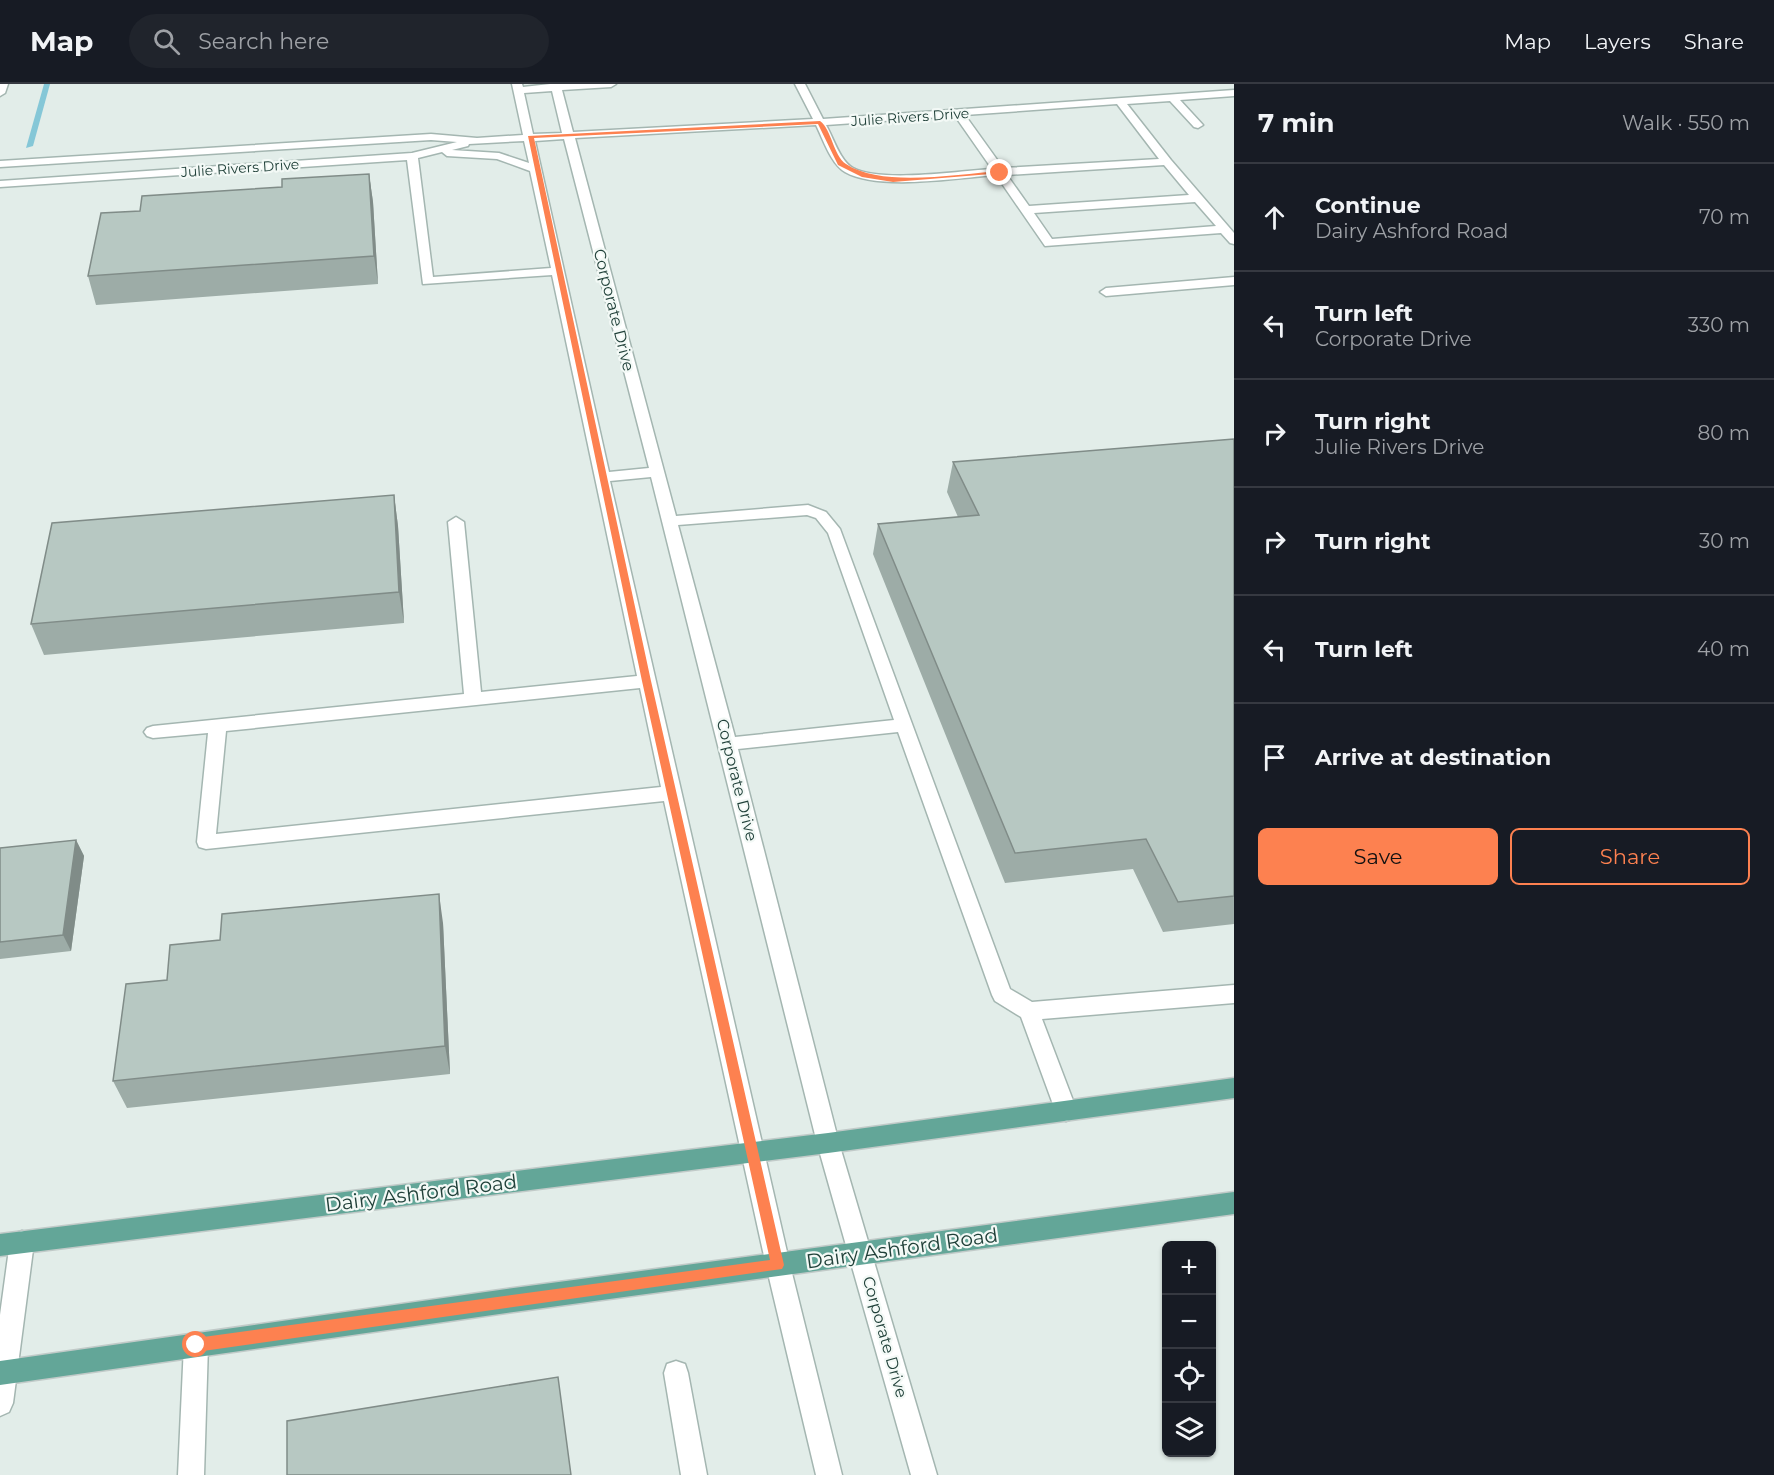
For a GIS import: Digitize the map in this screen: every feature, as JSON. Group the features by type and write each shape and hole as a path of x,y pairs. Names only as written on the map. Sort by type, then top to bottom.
{"main road":[{"name":"Dairy Ashford Road","path":"11,1243 828,1143 1234,1088"},
{"name":"Dairy Ashford Road","path":"2,1373 1234,1203"}],"street":[{"path":"0,93 3,84"},
{"path":"611,84 518,87 671,793 778,1265 829,1475"},
{"path":"800,84 841,163 864,176 893,180 1167,162"},
{"path":"1216,84 1230,94"},
{"name":"Corporate Drive","path":"555,86 728,744 828,1143 924,1475"},
{"name":"Julie Rivers Drive","path":"0,184 412,156 434,153 477,141 530,136 959,114 1230,94"},
{"path":"1173,98 1198,125"},
{"path":"1120,101 1167,162 1234,240"},
{"path":"959,114 1049,243 1224,229"},
{"name":"Julie Rivers Drive","path":"0,164 431,137 477,141"},
{"path":"434,153 499,156 537,170"},
{"path":"412,156 427,281 559,271"},
{"path":"1026,210 1198,198"},
{"path":"1106,292 1234,281"},
{"path":"603,477 656,472"},
{"path":"668,521 808,510 822,515 835,532 1002,995 1029,1011 1234,994"},
{"path":"456,522 473,699"},
{"path":"153,732 647,681"},
{"path":"218,725 206,842 671,793"},
{"path":"728,744 904,725"},
{"path":"1029,1011 1066,1111"},
{"path":"0,1403 11,1243"},
{"path":"191,1475 196,1345"},
{"path":"676,1374 694,1475"}],"building":[{"path":"369,174 374,256 88,276 101,213 140,211 142,196 282,187 282,179"},
{"path":"1234,439 1234,896 1178,902 1146,839 1015,853 878,524 979,515 953,462"},
{"path":"394,495 399,592 31,624 52,523"},
{"path":"76,840 63,935 0,942 0,848"},
{"path":"439,894 445,1046 113,1081 126,984 167,980 170,945 220,940 222,914"},
{"path":"558,1377 571,1475 287,1475 287,1421"}],"waterway":[{"path":"29,146 47,84"}],"route":[{"path":"196,1345 778,1265 647,681 530,136 820,122 841,163 849,170 864,176 893,180 1000,173"}]}
